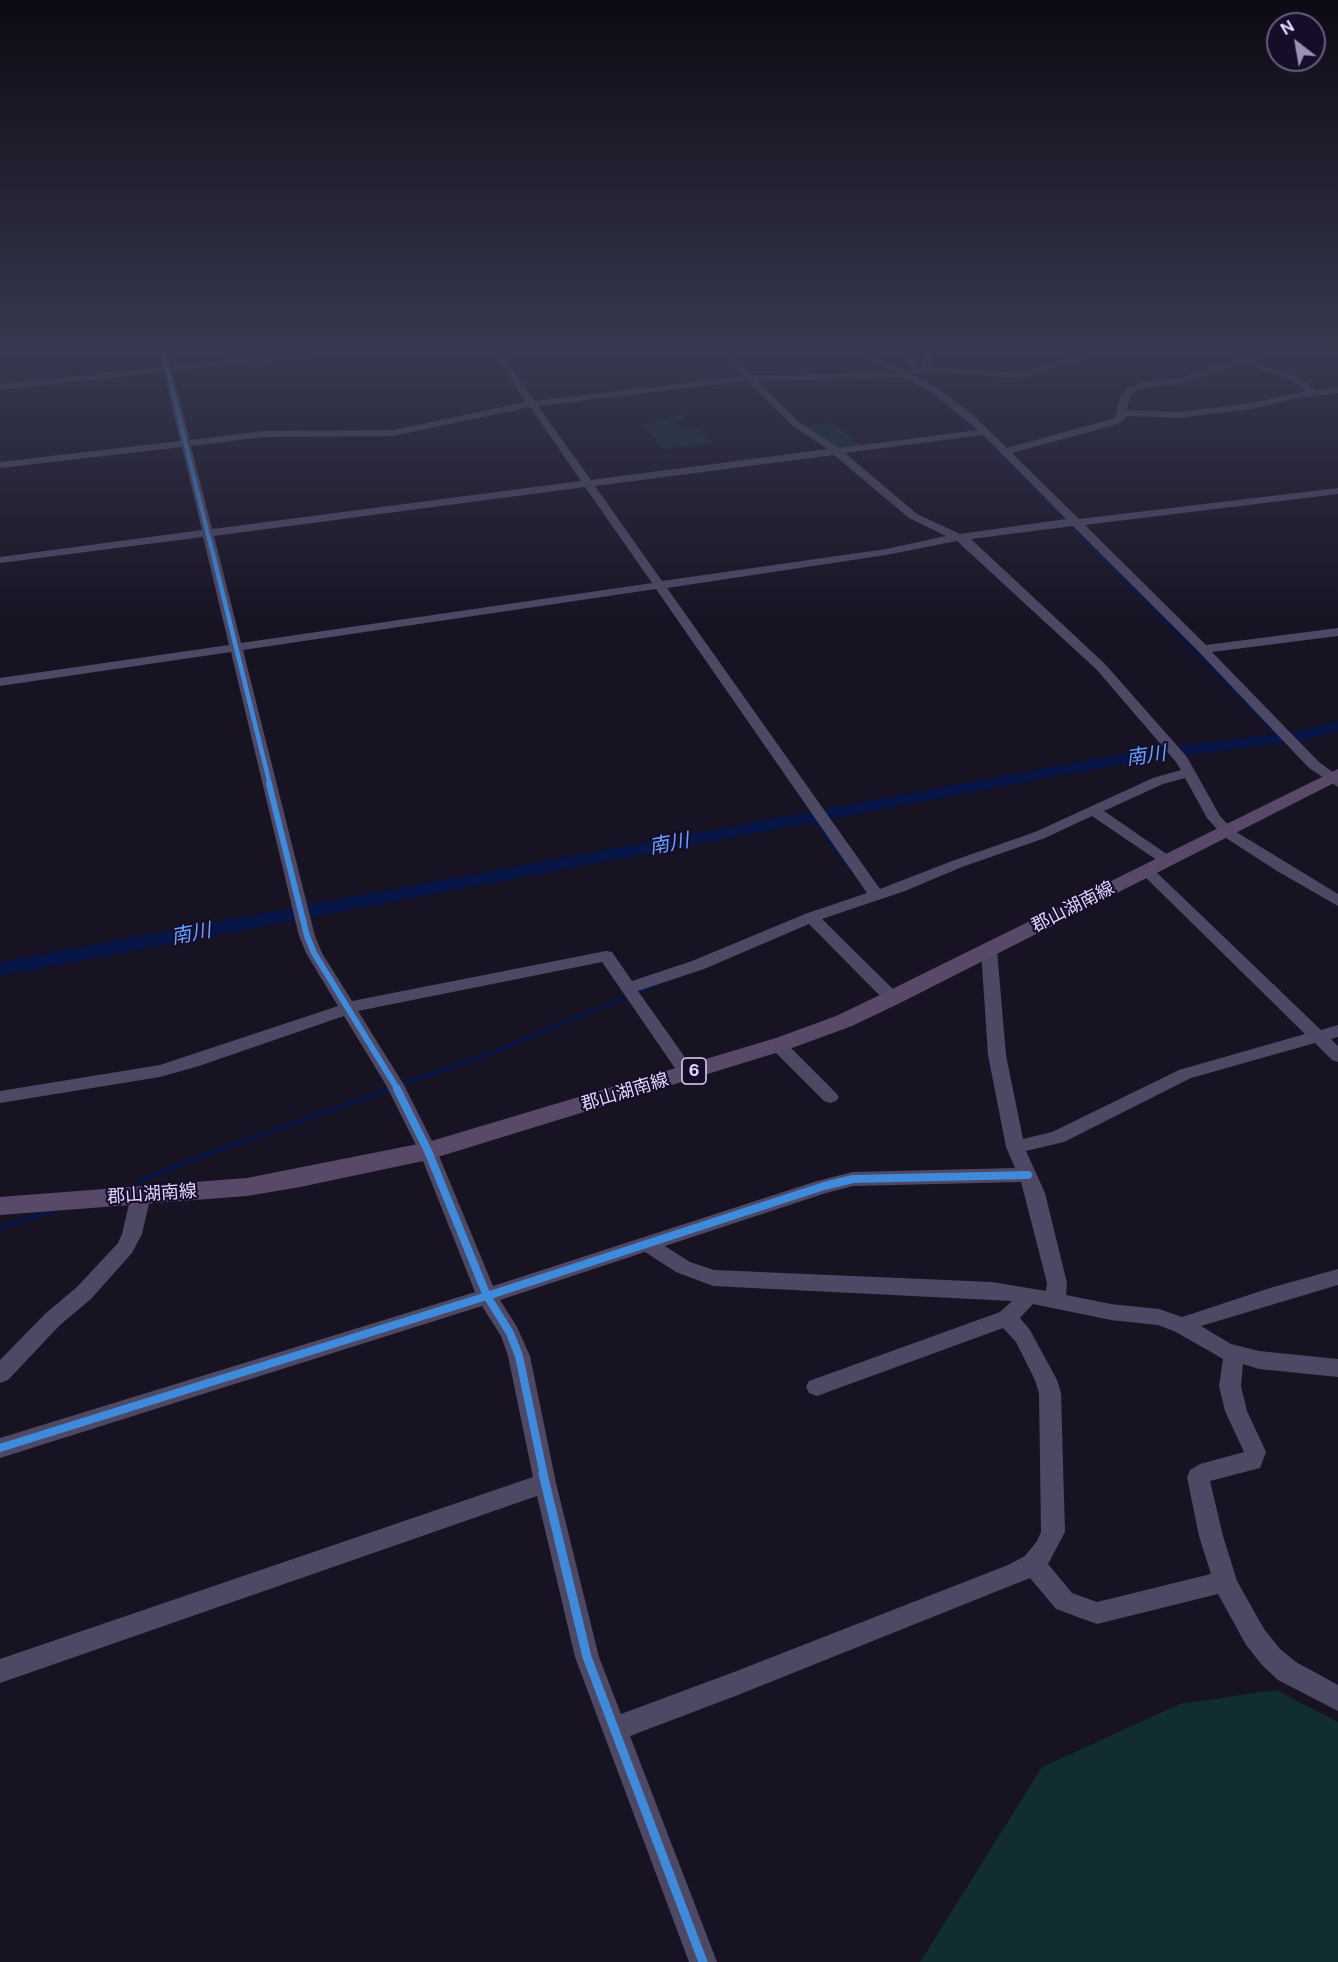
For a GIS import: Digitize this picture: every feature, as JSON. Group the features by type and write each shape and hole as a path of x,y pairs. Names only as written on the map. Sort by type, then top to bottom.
{"main road":[{"name":"郡山湖南線","path":"0,1206 247,1187 428,1151 778,1045 844,1021 1226,830 1336,778"}],"street":[{"path":"186,443 302,914 314,953 395,1085 428,1151 488,1296 510,1333 519,1356 545,1483 587,1657 703,1962"},
{"path":"0,465 190,443"},
{"path":"558,443 877,896"},
{"path":"823,443 913,516 966,541 1101,667 1175,751 1190,772 1214,818 1236,839 1338,901"},
{"path":"0,560 900,443"},
{"path":"993,443 1203,649 1314,765 1336,778"},
{"path":"1004,452 1039,443"},
{"path":"0,682 886,552 959,538 1338,491"},
{"path":"1203,649 1338,632"},
{"path":"629,988 698,965 810,918 877,896 957,864 1040,835 1158,781 1190,772"},
{"path":"1094,811 1166,860"},
{"path":"1146,870 1338,1056"},
{"path":"810,918 892,998"},
{"path":"989,950 997,1055 1015,1147 1035,1193 1057,1283 1056,1299"},
{"path":"0,1097 160,1071 193,1062 348,1008 606,956 687,1073"},
{"path":"1015,1147 1057,1137 1185,1074 1338,1031"},
{"path":"778,1045 830,1097"},
{"path":"0,1448 488,1296 824,1186 854,1179 1028,1175"},
{"path":"0,1374 53,1319 84,1293 125,1248 132,1234 141,1194"},
{"path":"647,1244 683,1267 713,1278 969,1288 1023,1294 1111,1311 1147,1314 1183,1326 1210,1343 1234,1354 1276,1363 1338,1368"},
{"path":"1183,1326 1194,1320 1338,1277"},
{"path":"817,1387 1007,1318 1023,1303 1023,1294"},
{"path":"614,1729 738,1683 786,1662 1016,1573 1033,1564 1045,1549 1053,1532 1050,1393 1046,1380 1023,1336 1007,1318"},
{"path":"1234,1354 1230,1386 1236,1411 1254,1446 1254,1457 1252,1461 1208,1471 1198,1477 1211,1536 1225,1581 1255,1637 1271,1657 1287,1671 1338,1699"},
{"path":"0,1671 545,1483"},
{"path":"1033,1564 1065,1601 1097,1613 1225,1581"}],"green space":[{"path":"658,443 712,443 663,449"},
{"path":"829,443 858,443 862,446 839,449"},
{"path":"1276,1690 1338,1722 1338,1962 920,1962 1042,1767 1180,1704"}],"waterway":[{"path":"987,443 1064,520"},
{"path":"1068,524 1086,542"},
{"path":"1086,542 1282,739"},
{"name":"南川","path":"0,969 1132,757 1301,736 1338,726"},
{"path":"813,818 850,868"},
{"path":"400,1085 486,1055 653,986"},
{"path":"386,1090 393,1088"},
{"path":"136,1187 144,1179 210,1153 391,1089"},
{"path":"0,1228 56,1209"}],"cycle path":[{"path":"0,1448 487,1296 428,1151 395,1085 314,953 307,936 186,443"},
{"path":"703,1962 587,1657 545,1483 519,1356 510,1333 487,1296 824,1186 853,1179 1028,1175"}]}
